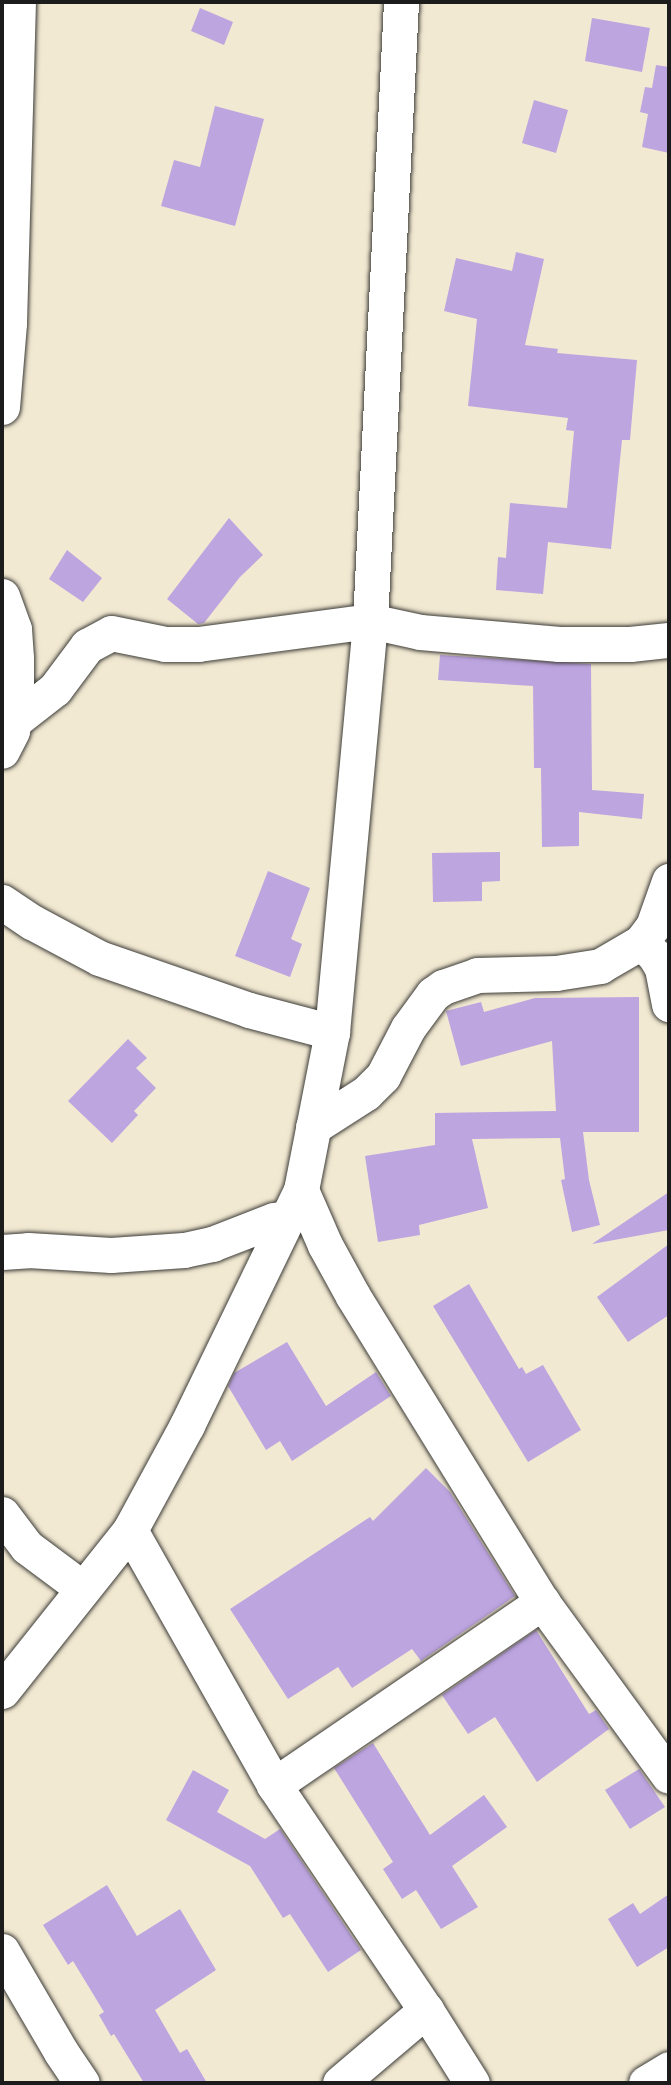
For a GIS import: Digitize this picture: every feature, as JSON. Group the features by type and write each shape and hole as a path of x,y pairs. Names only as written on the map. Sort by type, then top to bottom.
{"street":[{"path":"2,407 10,311 18,2"},
{"path":"2,1691 130,1530 187,1425 294,1204 313,1127 332,1032 370,621 401,2"},
{"path":"2,596 14,629 8,736"},
{"path":"8,736 55,689 87,646 111,633 165,644 198,645 370,621 420,632 559,645 629,644 669,640"},
{"path":"313,1127 366,1093 383,1076 408,1028 433,994 453,981 477,975 556,973 600,967 641,942 653,926 669,881"},
{"path":"2,902 32,922 99,958 249,1010 332,1032"},
{"path":"641,942 662,968 669,1004"},
{"path":"2,1252 29,1250 111,1255 184,1250 212,1244 274,1220 294,1204"},
{"path":"294,1204 325,1245 353,1296 542,1602 669,1776"},
{"path":"2,1514 27,1547 82,1588"},
{"path":"130,1530 274,1785 426,2010 471,2083"},
{"path":"274,1785 542,1602"},
{"path":"2,1951 82,2083"},
{"path":"340,2083 426,2010"},
{"path":"646,2083 669,2069"}],"building":[{"path":"200,8 233,22 224,45 191,31"},
{"path":"592,18 650,28 642,72 585,61"},
{"path":"656,65 669,67 669,153 642,147 648,114 640,112 645,87 652,88"},
{"path":"534,100 568,110 556,153 522,143"},
{"path":"215,106 264,119 235,226 161,206 174,160 200,167"},
{"path":"516,252 544,259 525,345 558,349 557,353 637,360 630,440 622,440 611,549 548,542 543,594 496,590 498,557 506,558 510,503 567,508 574,431 566,430 568,418 468,406 477,319 444,311 456,258 512,271"},
{"path":"229,518 263,555 240,577 204,623 198,624 167,599"},
{"path":"67,550 102,578 83,602 49,579"},
{"path":"440,655 591,664 592,790 644,794 642,819 579,812 579,846 542,847 541,768 534,768 533,686 438,680"},
{"path":"500,852 500,881 482,882 482,901 433,902 432,853"},
{"path":"268,871 310,888 291,939 302,944 290,977 235,956"},
{"path":"639,997 639,1132 583,1132 589,1180 600,1225 572,1232 561,1180 565,1179 560,1138 472,1139 488,1208 419,1225 420,1235 378,1242 365,1156 435,1145 435,1113 556,1111 552,1041 461,1066 446,1011 481,1002 484,1012 535,998"},
{"path":"128,1039 147,1058 136,1068 156,1088 134,1111 138,1115 112,1143 68,1101"},
{"path":"669,1192 669,1230 592,1244"},
{"path":"669,1244 669,1315 628,1342 597,1297"},
{"path":"469,1284 519,1369 522,1367 526,1374 543,1365 581,1430 528,1462 433,1306"},
{"path":"287,1342 326,1406 376,1372 391,1396 292,1461 280,1441 266,1450 228,1386 234,1373"},
{"path":"426,1468 450,1492 515,1596 421,1661 412,1649 352,1688 338,1667 288,1699 230,1609 370,1517 373,1521"},
{"path":"536,1630 589,1714 596,1710 609,1729 537,1782 495,1717 468,1734 442,1695"},
{"path":"373,1743 430,1835 484,1795 507,1827 452,1866 478,1907 441,1929 416,1890 402,1899 383,1869 393,1862 334,1768"},
{"path":"639,1769 665,1807 630,1829 605,1790"},
{"path":"193,1770 229,1790 217,1812 265,1839 280,1829 361,1950 328,1972 290,1914 283,1918 250,1866 166,1820"},
{"path":"107,1885 137,1936 180,1909 216,1970 155,2010 180,2053 187,2049 207,2083 144,2083 114,2034 111,2036 99,2015 104,2012 73,1961 68,1965 43,1925"},
{"path":"669,1894 669,1947 637,1967 608,1919 633,1903 640,1914"}]}
